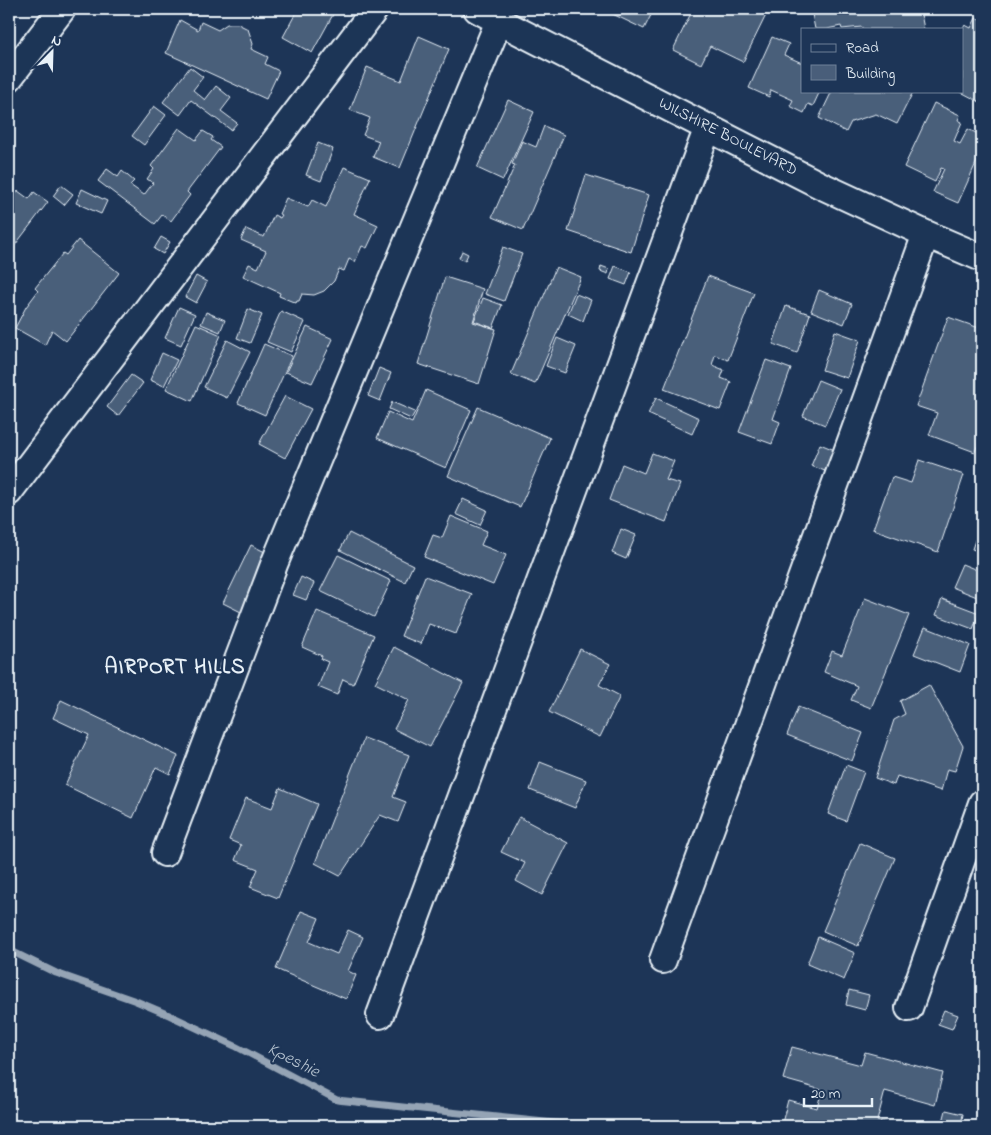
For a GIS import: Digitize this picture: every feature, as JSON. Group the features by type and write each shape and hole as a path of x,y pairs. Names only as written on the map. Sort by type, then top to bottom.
{"street":[{"path":"9,78 62,9"},
{"path":"9,492 375,9"},
{"path":"165,853 275,562 488,15"},
{"name":"WILSHIRE BOULEVARD","path":"488,15 820,185 982,258"},
{"path":"380,1014 708,127"},
{"path":"663,960 926,234"},
{"path":"909,1008 982,803"}],"building":[{"path":"298,9 336,9 312,53 283,37"},
{"path":"602,9 654,9 644,29"},
{"path":"693,9 769,9 743,62 710,46 701,64 673,50"},
{"path":"811,9 920,9 924,28 842,28 841,26 815,28"},
{"path":"976,18 982,21 982,103 961,92 964,92 963,28 965,25 971,28"},
{"path":"180,20 198,30 201,22 218,30 227,24 238,24 248,29 253,44 251,49 268,57 265,64 279,71 266,99 166,53"},
{"path":"419,36 449,49 400,168 373,157 379,141 363,135 370,118 350,110 367,67 401,81"},
{"path":"772,37 789,44 784,55 801,63 801,92 820,92 813,106 808,104 804,113 790,106 793,100 771,90 769,97 749,88"},
{"path":"190,67 203,77 193,90 205,100 216,86 231,98 221,111 237,123 231,130 191,100 180,115 163,102"},
{"path":"832,92 913,92 897,124 876,114 851,122 846,132 819,118"},
{"path":"508,100 534,112 503,180 477,168"},
{"path":"934,103 960,115 958,120 962,122 954,141 960,144 968,129 982,136 982,150 958,203 933,192 944,169 941,168 935,182 904,167"},
{"path":"154,106 166,115 144,145 132,136"},
{"path":"544,126 564,135 523,230 492,217 515,165 512,164 522,141 536,147"},
{"path":"179,128 196,140 203,131 213,137 211,140 221,147 187,192 190,195 171,221 162,215 155,224 98,181 107,169 118,177 122,171 134,181 130,185 144,195 153,183 147,179 154,169 151,166"},
{"path":"318,143 333,149 321,181 306,175"},
{"path":"344,167 370,178 354,214 378,225 367,248 362,246 355,262 349,259 344,271 339,269 334,281 324,291 314,295 302,294 296,303 279,296 280,293 243,276 249,264 258,268 266,251 241,240 246,229 264,237 274,215 280,218 282,215 279,214 286,198 308,207 312,200 326,207"},
{"path":"586,175 649,195 631,252 568,231"},
{"path":"61,185 73,194 64,205 53,196"},
{"path":"82,189 107,201 101,214 76,203"},
{"path":"18,191 29,199 34,192 48,202 9,253 9,225 15,217 9,212 9,203"},
{"path":"161,237 170,242 163,254 154,249"},
{"path":"78,240 119,273 66,341 52,330 45,345 15,328 26,307 38,291 35,288 63,253 66,255"},
{"path":"503,247 522,254 504,301 485,294"},
{"path":"462,251 468,254 465,261 459,258"},
{"path":"601,266 609,269 608,274 600,271"},
{"path":"615,266 631,272 626,285 610,279"},
{"path":"556,267 581,277 535,384 511,374"},
{"path":"196,276 207,282 196,303 185,297"},
{"path":"708,276 754,293 728,360 715,355 712,365 724,370 721,378 731,382 720,410 664,389"},
{"path":"445,277 483,289 473,322 496,329 479,384 418,364"},
{"path":"819,290 852,304 844,324 811,311"},
{"path":"576,294 591,300 583,321 568,314"},
{"path":"483,298 502,305 493,328 474,321"},
{"path":"786,306 810,314 797,353 773,344"},
{"path":"179,307 195,314 181,345 165,338"},
{"path":"248,309 262,315 250,343 237,338"},
{"path":"281,311 305,322 291,352 267,342"},
{"path":"206,312 225,320 220,332 201,324"},
{"path":"948,317 982,329 982,432 975,452 929,435 937,413 916,406"},
{"path":"196,324 221,335 192,401 166,389"},
{"path":"307,327 333,339 312,383 286,372"},
{"path":"835,331 860,340 847,378 822,370"},
{"path":"557,338 576,346 565,373 546,366"},
{"path":"227,340 250,352 227,398 204,387"},
{"path":"264,344 292,356 265,415 238,403"},
{"path":"162,353 177,360 164,386 150,380"},
{"path":"766,360 791,369 773,419 780,422 772,444 739,432"},
{"path":"379,368 391,373 380,401 368,396"},
{"path":"131,375 143,383 118,416 107,407"},
{"path":"818,380 840,389 825,425 803,416"},
{"path":"426,390 471,410 446,468 377,438 388,412 412,423"},
{"path":"285,396 311,409 285,458 259,444"},
{"path":"656,398 699,418 692,434 648,414"},
{"path":"392,402 415,412 411,419 389,409"},
{"path":"478,407 550,438 520,507 448,476"},
{"path":"820,444 837,451 828,472 811,466"},
{"path":"652,453 674,461 666,480 680,484 666,522 609,500 622,464 644,473"},
{"path":"919,460 964,475 938,552 873,529 892,477 911,483"},
{"path":"463,499 487,510 480,525 456,514"},
{"path":"451,516 487,531 481,545 506,555 493,585 424,557 433,535 442,538"},
{"path":"982,520 982,553 972,549"},
{"path":"621,529 636,535 626,559 612,553"},
{"path":"349,533 413,565 405,582 340,550"},
{"path":"251,545 271,555 243,613 223,603"},
{"path":"338,555 391,581 374,617 320,591"},
{"path":"962,564 982,572 982,599 952,587"},
{"path":"425,576 472,594 456,634 429,624 421,644 401,636"},
{"path":"301,577 314,583 306,600 293,595"},
{"path":"865,598 909,615 871,708 851,700 857,686 824,672 832,651 842,655"},
{"path":"942,599 979,613 973,629 936,615"},
{"path":"317,611 374,635 353,684 343,679 337,695 318,687 328,662 321,659 322,656 302,647"},
{"path":"925,627 970,645 960,672 914,654"},
{"path":"394,647 463,683 430,747 394,729 409,700 375,683"},
{"path":"580,649 610,664 599,685 620,696 600,737 549,712"},
{"path":"929,685 963,746 955,771 947,769 941,791 897,776 894,785 875,778 894,720 905,714 900,701"},
{"path":"61,700 178,756 170,774 156,767 133,818 65,785 89,735 53,718"},
{"path":"798,707 863,733 852,761 787,735"},
{"path":"364,738 409,755 393,797 406,802 398,822 380,815 340,876 315,863"},
{"path":"540,762 586,780 575,808 530,790"},
{"path":"846,765 864,772 846,821 828,814"},
{"path":"280,788 317,804 278,898 250,887 258,869 235,860 241,845 229,840 246,798 272,808"},
{"path":"519,817 568,843 542,895 516,881 525,863 501,852"},
{"path":"860,843 895,858 858,946 823,931"},
{"path":"982,874 982,895 976,893"},
{"path":"301,911 319,918 309,942 337,954 348,930 363,937 348,971 356,975 346,999 276,969"},
{"path":"818,937 855,953 844,980 807,964"},
{"path":"849,990 869,995 865,1010 846,1005"},
{"path":"944,1010 958,1015 952,1029 938,1024"},
{"path":"792,1047 861,1065 865,1052 943,1073 935,1105 885,1091 877,1121 890,1124 890,1126 793,1126 782,1123 788,1100 817,1108 822,1090 783,1079"},
{"path":"946,1110 963,1114 961,1126 942,1126"}],"waterway":[{"name":"Kpeshie","path":"9,950 56,973 136,1001 169,1015 235,1046 337,1100 583,1126"}],"district":[{"name":"AIRPORT HILLS","path":"175,668"}]}
